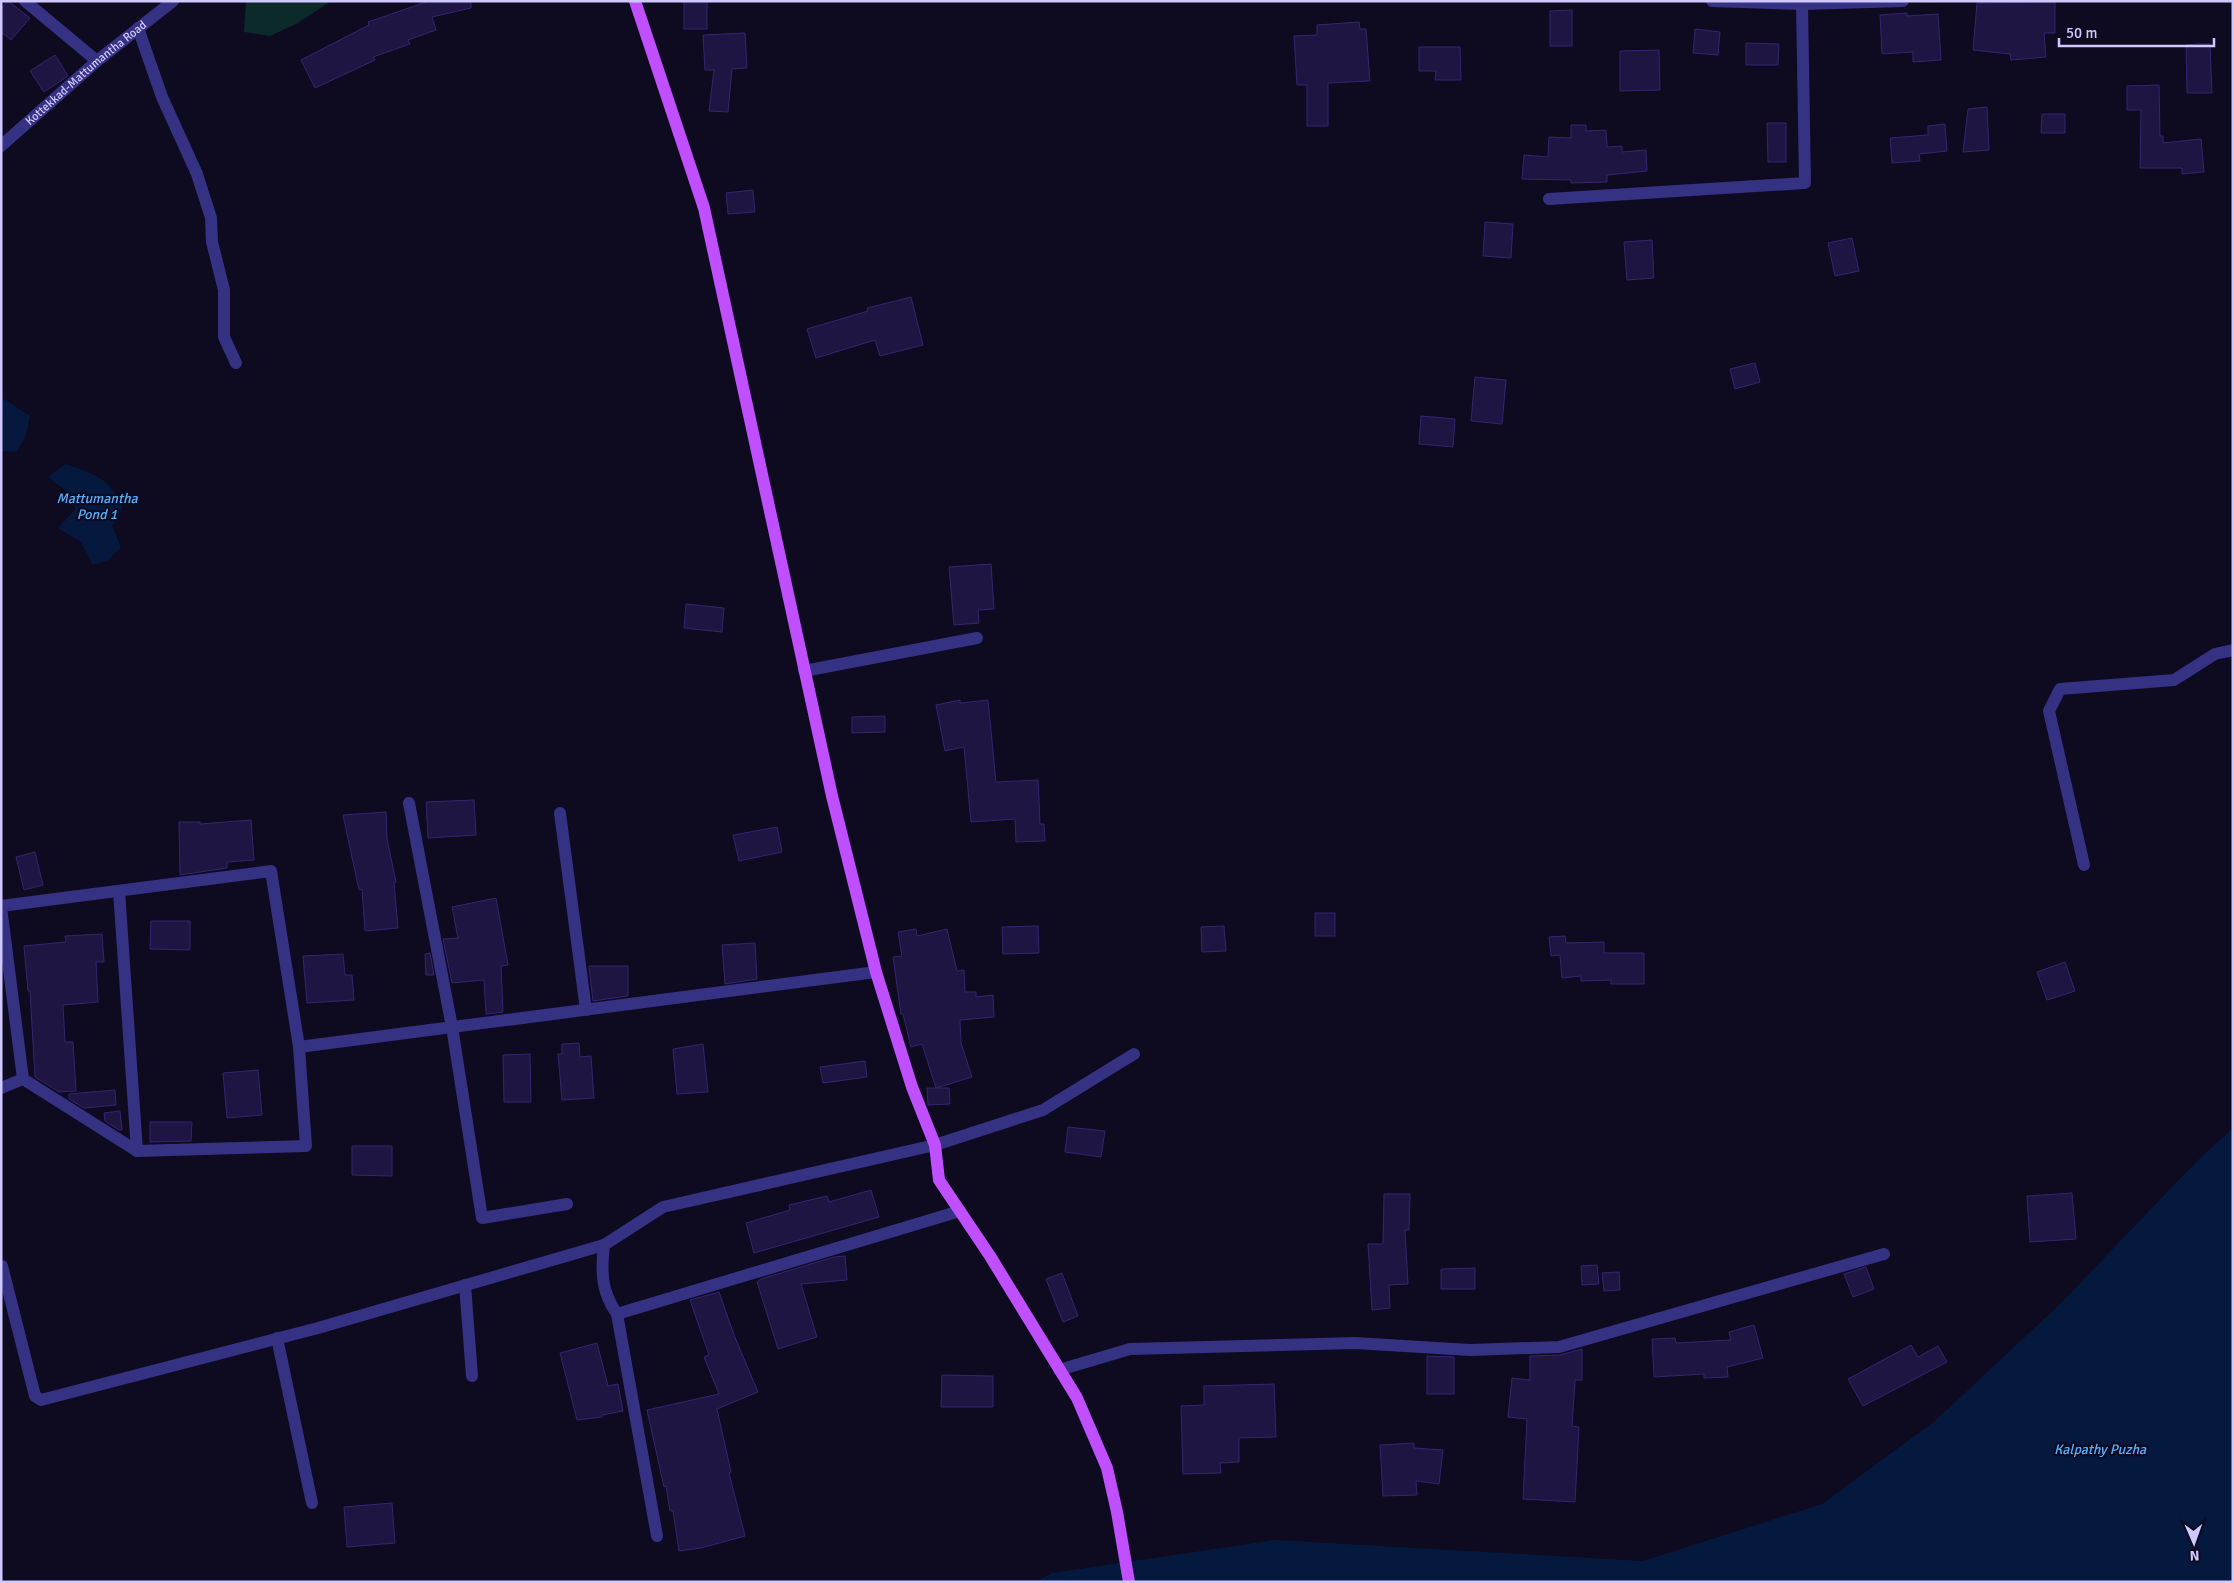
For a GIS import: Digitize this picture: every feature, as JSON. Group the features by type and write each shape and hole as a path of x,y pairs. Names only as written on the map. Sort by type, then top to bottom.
{"main road":[{"path":"635,1 704,208 832,796 876,972 912,1087 935,1145 939,1180 990,1256 1076,1398 1106,1468 1117,1512 1129,1582"}],"street":[{"path":"24,1 97,61"},
{"name":"Kottekkad-Mattumantha Road","path":"1,146 97,61 173,1"},
{"path":"1712,1 1802,4 1903,1"},
{"path":"1549,199 1805,183 1802,4"},
{"path":"138,28 162,97 197,174 211,218 212,242 224,290 224,337 236,363"},
{"path":"804,671 977,638"},
{"path":"2084,865 2050,711 2060,689 2174,680 2215,654 2233,650"},
{"path":"409,803 452,1027 482,1218 568,1204"},
{"path":"560,813 586,1010"},
{"path":"271,871 299,1048 306,1146 137,1151 23,1079 1,907 271,871"},
{"path":"119,891 137,1151"},
{"path":"299,1048 876,972"},
{"path":"2,1266 36,1396 40,1400 277,1338 604,1245 663,1207 935,1145 1043,1110 1134,1054"},
{"path":"1,1088 23,1079"},
{"path":"617,1314 960,1210"},
{"path":"604,1245 601,1270 608,1300 617,1314 657,1536"},
{"path":"1059,1370 1130,1349 1355,1343 1470,1350 1560,1347 1884,1254"},
{"path":"465,1286 472,1376"},
{"path":"277,1338 312,1503"}],"green space":[{"path":"246,1 331,1 298,23 270,36 244,32"}],"water":[{"path":"4,399 30,416 25,438 16,452 1,451 1,402"},
{"name":"Mattumantha Pond 1","path":"66,464 100,478 112,489 123,507 112,526 121,547 108,560 93,565 81,542 58,528 76,509 65,490 48,477"},
{"name":"Kalpathy Puzha","path":"2233,1128 2233,1582 1035,1582 1052,1573 1275,1540 1643,1561 1822,1504 1935,1421 2061,1303 2196,1162"}],"building":[{"path":"8,1 30,18 11,40 1,32 1,9"},
{"path":"429,1 471,1 471,8 432,17 436,30 408,40 410,44 373,57 375,60 315,88 301,60 369,25 368,22"},
{"path":"684,1 707,1 707,29 684,29"},
{"path":"2055,2 2055,33 2044,33 2046,57 2011,60 2010,54 1973,50 1977,3"},
{"path":"1572,10 1572,46 1550,46 1550,11"},
{"path":"1907,13 1907,16 1938,14 1941,60 1913,62 1913,52 1882,54 1880,15"},
{"path":"1359,22 1360,29 1366,29 1370,81 1328,83 1328,126 1307,126 1307,85 1297,85 1294,36 1317,35 1317,25"},
{"path":"1695,29 1720,32 1718,55 1693,53"},
{"path":"745,33 747,68 732,69 728,112 709,111 714,70 705,70 703,35"},
{"path":"1746,43 1779,44 1778,65 1746,65"},
{"path":"2210,44 2212,93 2187,93 2186,45"},
{"path":"1419,47 1460,47 1461,80 1435,80 1436,71 1419,71"},
{"path":"1659,50 1660,90 1620,91 1620,51"},
{"path":"55,55 68,76 44,92 30,71"},
{"path":"2159,85 2160,136 2163,136 2163,143 2201,139 2204,172 2182,174 2182,168 2140,168 2141,110 2127,110 2127,86"},
{"path":"1987,107 1989,150 1963,152 1968,109"},
{"path":"2042,114 2065,114 2065,133 2041,133"},
{"path":"1767,123 1786,123 1786,162 1768,162"},
{"path":"1945,124 1947,151 1919,154 1920,161 1892,163 1890,138 1928,135 1928,126"},
{"path":"1571,125 1586,125 1586,131 1606,130 1607,147 1622,146 1622,152 1646,150 1647,171 1607,175 1607,182 1571,183 1571,180 1522,179 1524,155 1548,157 1549,137 1571,138"},
{"path":"753,190 755,212 728,214 726,193"},
{"path":"1485,222 1513,224 1511,258 1483,256"},
{"path":"1852,238 1859,271 1835,276 1828,243"},
{"path":"1652,240 1654,278 1627,280 1624,242"},
{"path":"911,297 923,345 880,356 875,340 816,358 807,329 868,311 867,308"},
{"path":"1755,363 1760,382 1735,389 1730,369"},
{"path":"1475,377 1506,380 1502,424 1471,421"},
{"path":"1421,416 1455,419 1453,447 1419,444"},
{"path":"991,564 994,609 978,610 979,623 954,625 949,567"},
{"path":"686,604 724,608 722,632 684,628"},
{"path":"960,700 960,703 988,700 996,782 1038,780 1040,824 1044,824 1045,841 1016,842 1015,819 971,822 964,747 945,751 936,705"},
{"path":"885,716 885,732 852,733 852,717"},
{"path":"474,800 476,835 428,838 426,802"},
{"path":"386,812 387,839 396,882 394,883 398,928 365,931 362,889 359,890 343,815"},
{"path":"251,820 254,860 227,862 227,868 180,875 179,822 200,822 200,824"},
{"path":"777,827 782,852 739,861 733,835"},
{"path":"35,852 43,885 24,890 16,857"},
{"path":"496,898 508,965 501,966 503,1012 486,1014 484,980 452,983 443,939 458,938 452,907"},
{"path":"1315,913 1335,913 1335,936 1315,936"},
{"path":"151,921 190,921 190,950 150,949"},
{"path":"1038,926 1039,953 1003,954 1002,927"},
{"path":"1224,926 1226,951 1202,952 1201,927"},
{"path":"916,929 917,936 947,929 957,971 964,970 965,992 976,992 976,997 993,995 994,1017 960,1020 961,1043 972,1077 936,1088 922,1044 911,1047 903,1014 901,1014 893,957 902,956 898,932"},
{"path":"102,934 104,962 96,962 98,1002 63,1005 65,1042 73,1042 76,1091 59,1092 35,1077 30,991 28,991 24,946 66,942 65,936"},
{"path":"1565,936 1566,943 1604,942 1604,953 1644,953 1644,984 1611,984 1611,980 1581,981 1581,976 1562,978 1560,955 1551,956 1549,937"},
{"path":"755,943 757,979 725,984 722,945"},
{"path":"430,953 434,975 426,975 425,954"},
{"path":"343,954 345,975 352,975 354,1000 307,1003 303,956"},
{"path":"2065,962 2075,991 2047,1000 2037,972"},
{"path":"589,966 628,966 628,996 593,1001"},
{"path":"579,1043 580,1057 591,1056 594,1098 562,1100 558,1054 562,1054 562,1044"},
{"path":"703,1044 708,1092 677,1094 673,1049"},
{"path":"530,1054 531,1102 504,1102 503,1055"},
{"path":"865,1061 867,1077 823,1083 820,1067"},
{"path":"258,1070 262,1115 227,1118 223,1073"},
{"path":"927,1088 949,1088 950,1104 928,1105"},
{"path":"115,1090 116,1105 84,1108 69,1099 69,1094"},
{"path":"120,1111 122,1130 105,1121 104,1113"},
{"path":"150,1122 192,1122 191,1141 150,1142"},
{"path":"1068,1127 1105,1131 1101,1157 1065,1152"},
{"path":"352,1146 392,1146 392,1176 352,1175"},
{"path":"871,1190 879,1217 754,1253 746,1223 790,1210 789,1205 827,1196 829,1202"},
{"path":"2072,1193 2076,1239 2030,1242 2027,1196"},
{"path":"1384,1194 1410,1194 1409,1230 1405,1230 1408,1284 1389,1285 1390,1308 1372,1310 1368,1244 1383,1244"},
{"path":"845,1256 847,1280 801,1284 817,1337 778,1349 757,1282 761,1279 834,1257"},
{"path":"1597,1265 1599,1284 1582,1285 1581,1266"},
{"path":"1866,1267 1874,1289 1853,1297 1844,1274"},
{"path":"1475,1268 1475,1289 1441,1289 1441,1269"},
{"path":"1619,1272 1620,1290 1604,1291 1602,1273"},
{"path":"1062,1273 1078,1316 1063,1322 1046,1279"},
{"path":"719,1292 734,1335 758,1392 717,1409 731,1472 729,1473 745,1536 701,1548 679,1551 673,1511 670,1511 666,1486 664,1487 647,1410 719,1394 704,1357 709,1355 690,1300"},
{"path":"1754,1325 1763,1358 1727,1367 1728,1377 1704,1378 1704,1374 1654,1377 1652,1339 1675,1338 1676,1343 1731,1340 1729,1332"},
{"path":"597,1343 608,1386 618,1384 623,1411 602,1415 602,1417 577,1420 560,1353"},
{"path":"1911,1345 1918,1357 1938,1346 1947,1362 1863,1406 1848,1379"},
{"path":"1582,1349 1582,1380 1575,1380 1572,1426 1579,1427 1575,1502 1523,1499 1527,1419 1508,1417 1512,1378 1530,1380 1530,1356 1560,1355"},
{"path":"1427,1356 1454,1357 1454,1394 1427,1394"},
{"path":"942,1375 993,1376 993,1407 941,1407"},
{"path":"1274,1384 1276,1437 1239,1438 1239,1462 1220,1463 1221,1473 1183,1474 1181,1406 1204,1405 1204,1386"},
{"path":"1414,1443 1414,1448 1443,1450 1439,1484 1416,1481 1417,1495 1383,1496 1380,1445"},
{"path":"392,1503 395,1543 347,1547 344,1507"}]}
